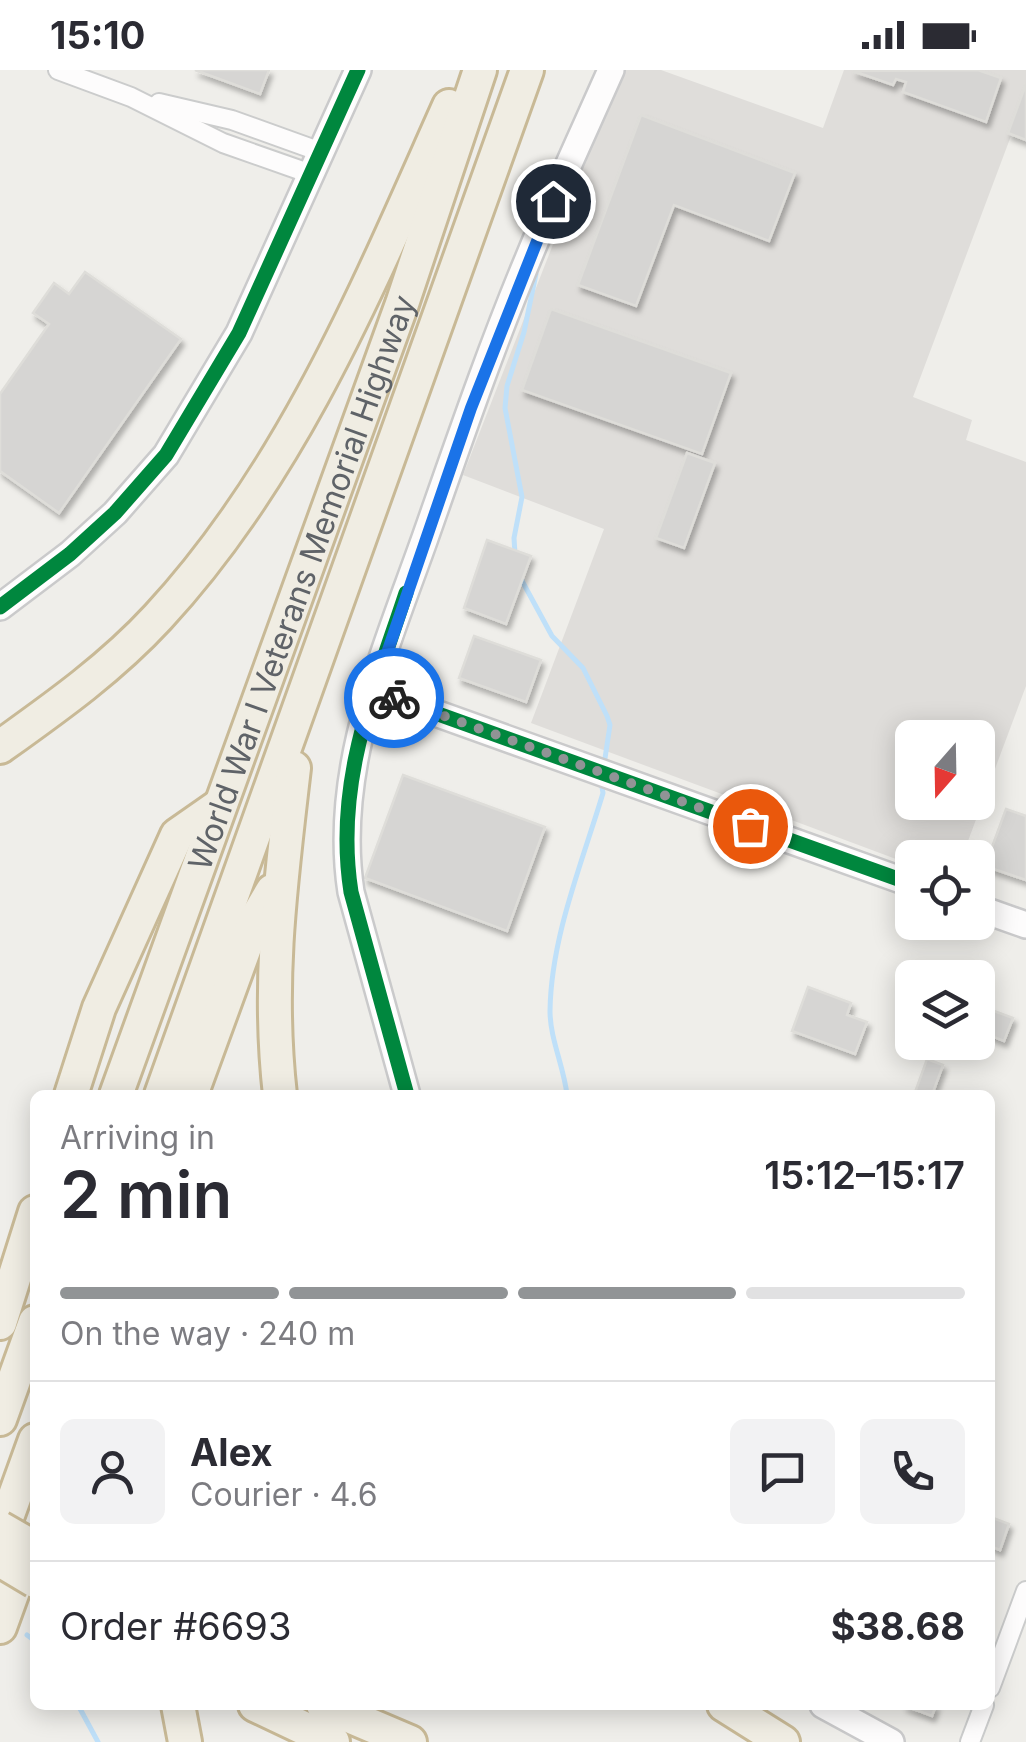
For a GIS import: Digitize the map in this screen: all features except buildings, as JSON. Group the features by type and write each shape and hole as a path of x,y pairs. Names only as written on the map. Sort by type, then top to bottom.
{"highway":[{"path":"0,747 84,687 158,617 222,536 274,461 346,336 465,70"},
{"name":"World War I Veterans Memorial Highway","path":"118,1090 402,304 480,70"},
{"name":"World War I Veterans Memorial Highway","path":"163,1090 527,70"},
{"path":"279,1090 273,1034 275,932 301,709"},
{"path":"73,1090 99,1008 176,834 220,804"},
{"path":"192,1090 255,920 281,876"},
{"path":"0,1323 30,1228"},
{"path":"0,1419 30,1336"},
{"path":"0,1537 30,1454"},
{"path":"0,1528 30,1545"},
{"path":"0,1627 30,1545"},
{"path":"0,1560 30,1578"},
{"path":"179,1710 184,1742"},
{"path":"266,1710 333,1742"},
{"path":"335,1710 410,1742"},
{"path":"732,1710 783,1742"}],"street":[{"path":"58,70 131,97 223,143 316,163"},
{"path":"5,598 70,554 116,513 166,456 239,333 358,70"},
{"path":"407,1090 346,862 348,790 354,754 406,594 528,258 611,70"},
{"path":"374,691 895,878"},
{"path":"995,914 1026,925"},
{"path":"995,1675 1026,1591"},
{"path":"831,1710 891,1742"},
{"path":"970,1742 982,1710"}],"shaded area":[{"path":"621,70 661,70 823,128 844,70 1026,70 1026,96 913,397 972,420 966,440 1026,462 1026,686 995,769 995,720 895,720 895,820 976,820 968,840 895,840 895,859 531,723 604,529 463,475"}],"waterway":[{"path":"515,554 522,497 505,408 507,386 536,274"},
{"path":"521,579 552,636 583,668 607,716 610,725 604,765"},
{"path":"566,1090 551,1022 552,983 569,900 603,793 601,781"},
{"path":"81,1710 98,1742"}],"cycle path":[{"path":"0,607 70,554 115,513 166,455 239,333 358,70"},
{"path":"406,593 360,740 352,776 347,852 351,892 406,1090"},
{"path":"374,691 895,878"}],"way so far":[{"path":"394,698 750,826"}],"route":[{"path":"394,698 374,691 471,408 553,201"}]}
